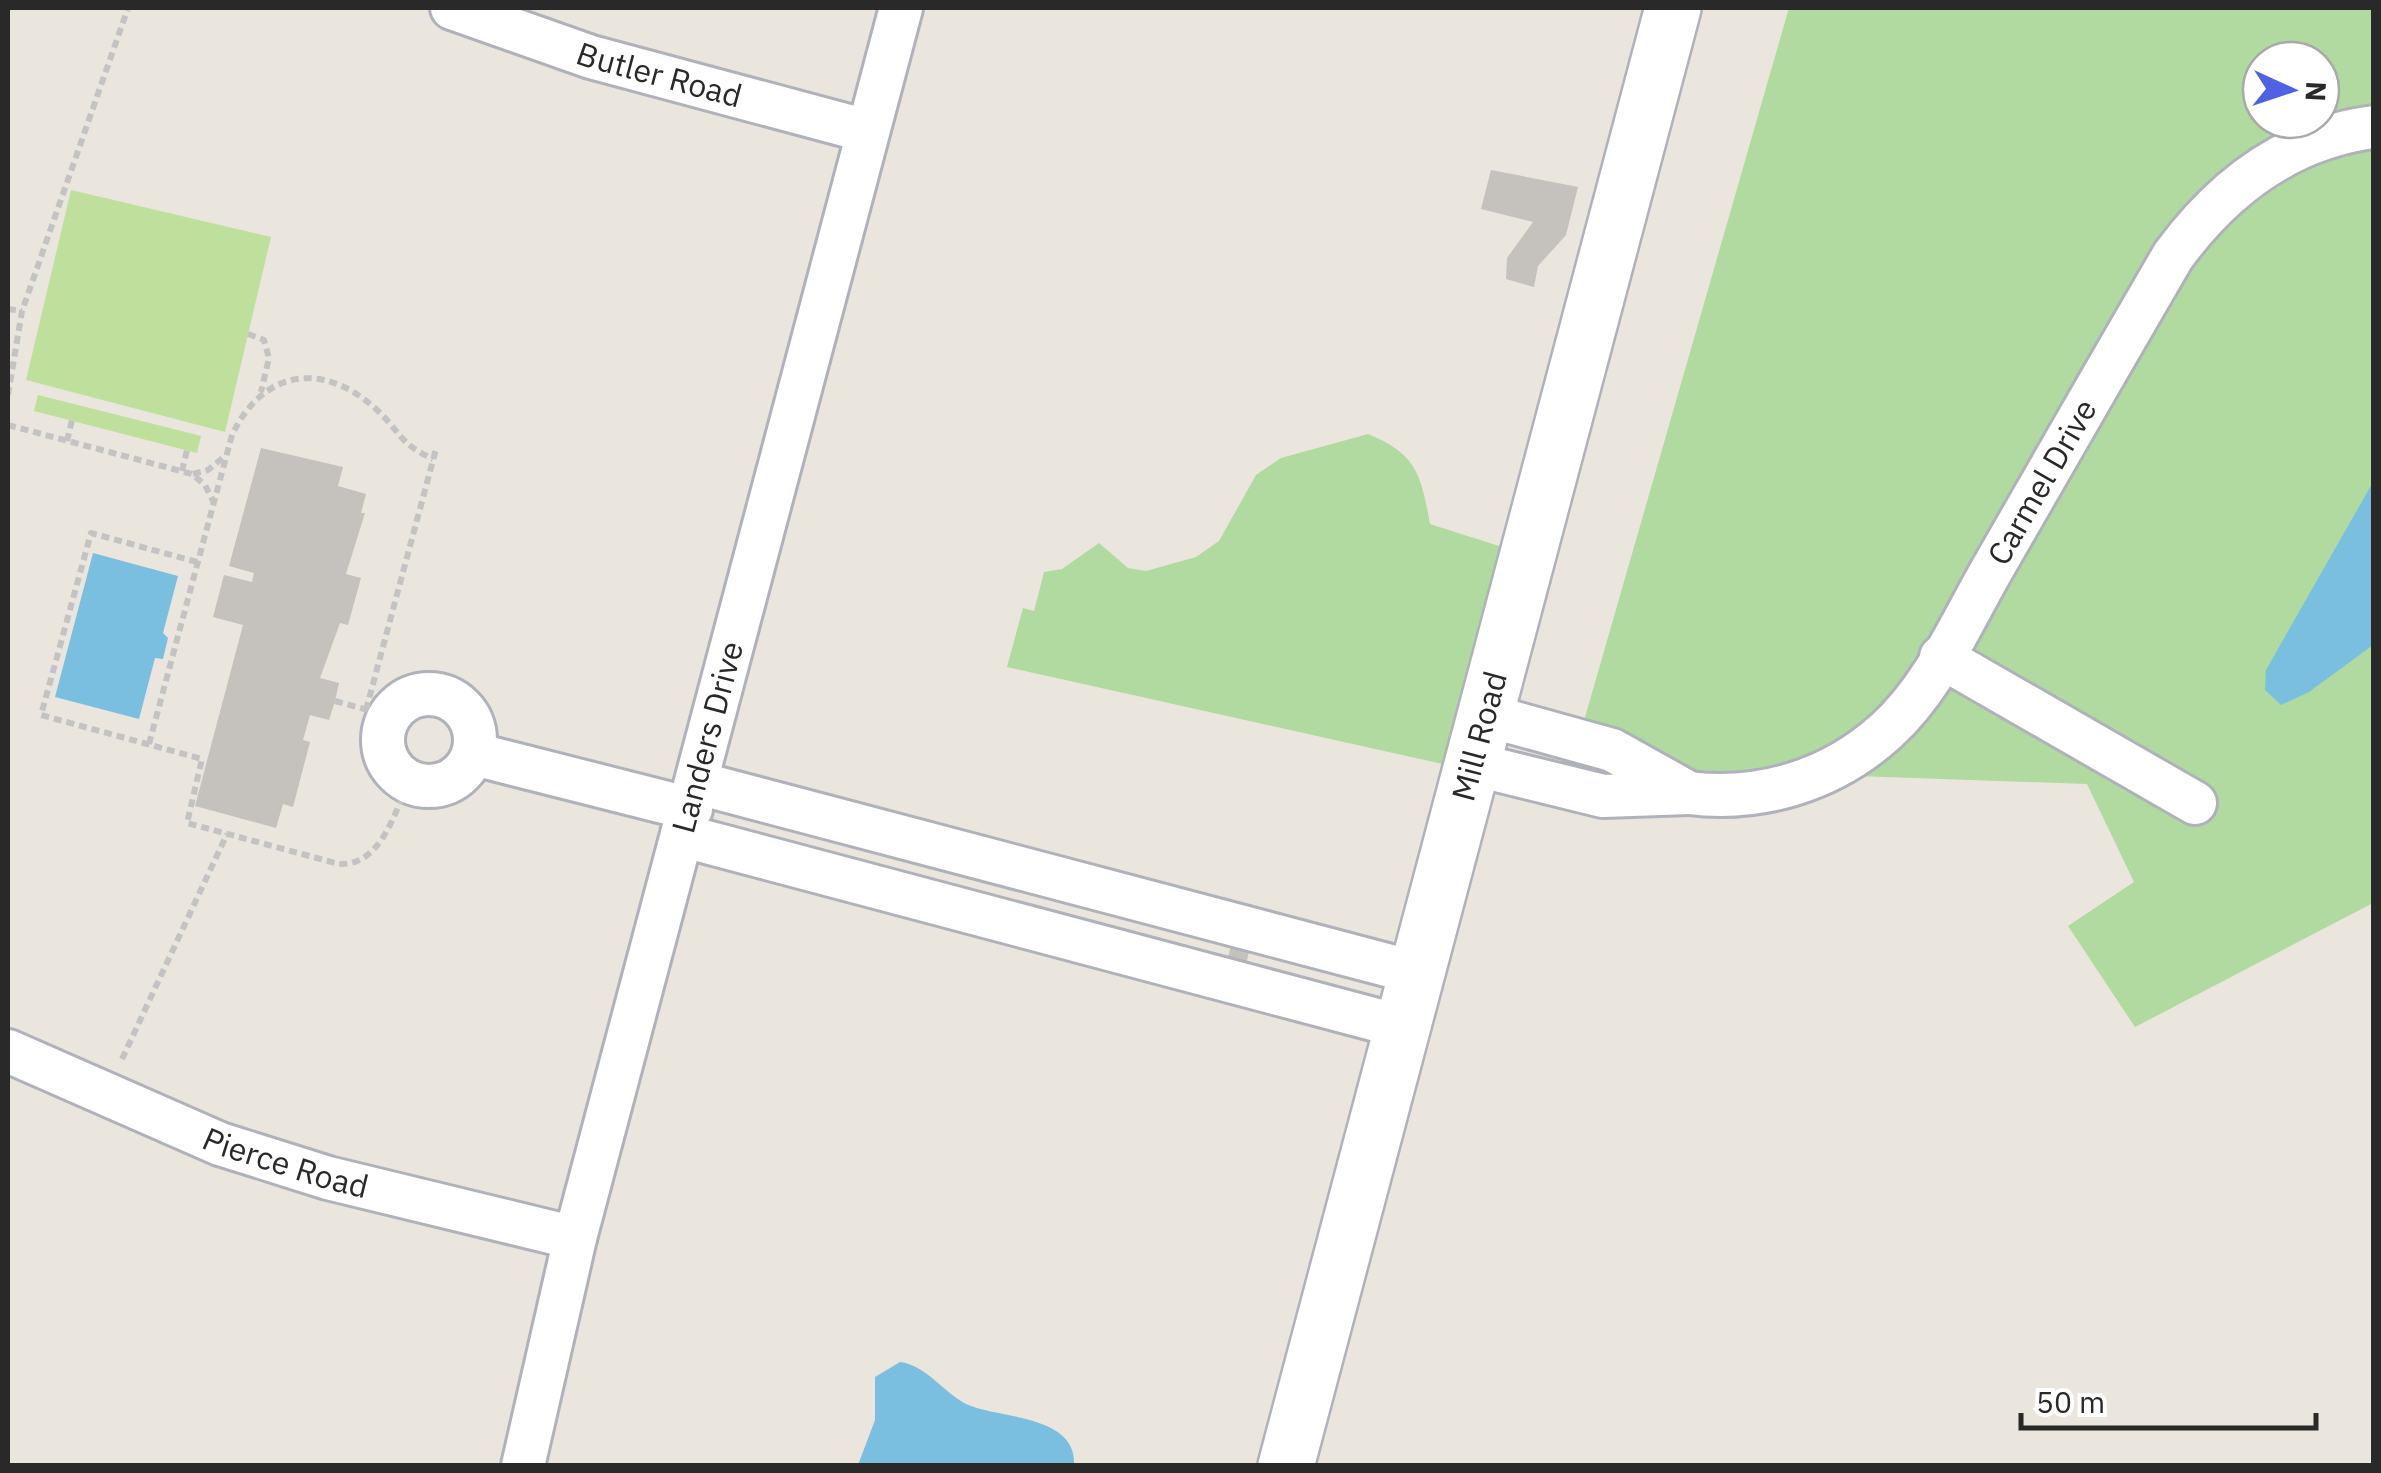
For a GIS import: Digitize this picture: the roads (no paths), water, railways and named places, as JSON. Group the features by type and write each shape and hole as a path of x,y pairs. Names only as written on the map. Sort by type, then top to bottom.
{"street":[{"name":"Butler Road","path":"452,8 591,57 866,131"},
{"name":"Landers Drive","path":"523,1466 576,1238 901,8"},
{"name":"Mill Road","path":"1286,1466 1673,8"},
{"name":"Carmel Drive","path":"1480,740 1603,796 1749,795 1785,788 1838,766 1890,728 1941,657 2173,256 2205,213 2245,178 2283,155 2331,134 2374,127"},
{"path":"1941,657 2195,804"},
{"path":"442,695 466,711 473,724 474,754 455,779 440,786 409,782 386,760 378,713 413,696 442,695"},
{"path":"474,754 691,809 1417,973"},
{"path":"691,809 1403,1027"},
{"name":"Pierce Road","path":"8,1051 220,1144 310,1172 576,1238"}],"water":[{"path":"2373,482 2373,645 2309,692 2281,705 2265,690 2266,670"},
{"path":"93,553 178,576 163,633 168,638 163,659 155,658 139,719 55,697"},
{"path":"900,1362 926,1373 966,1404 1050,1427 1072,1448 1074,1465 858,1465 875,1420 875,1377"}]}
